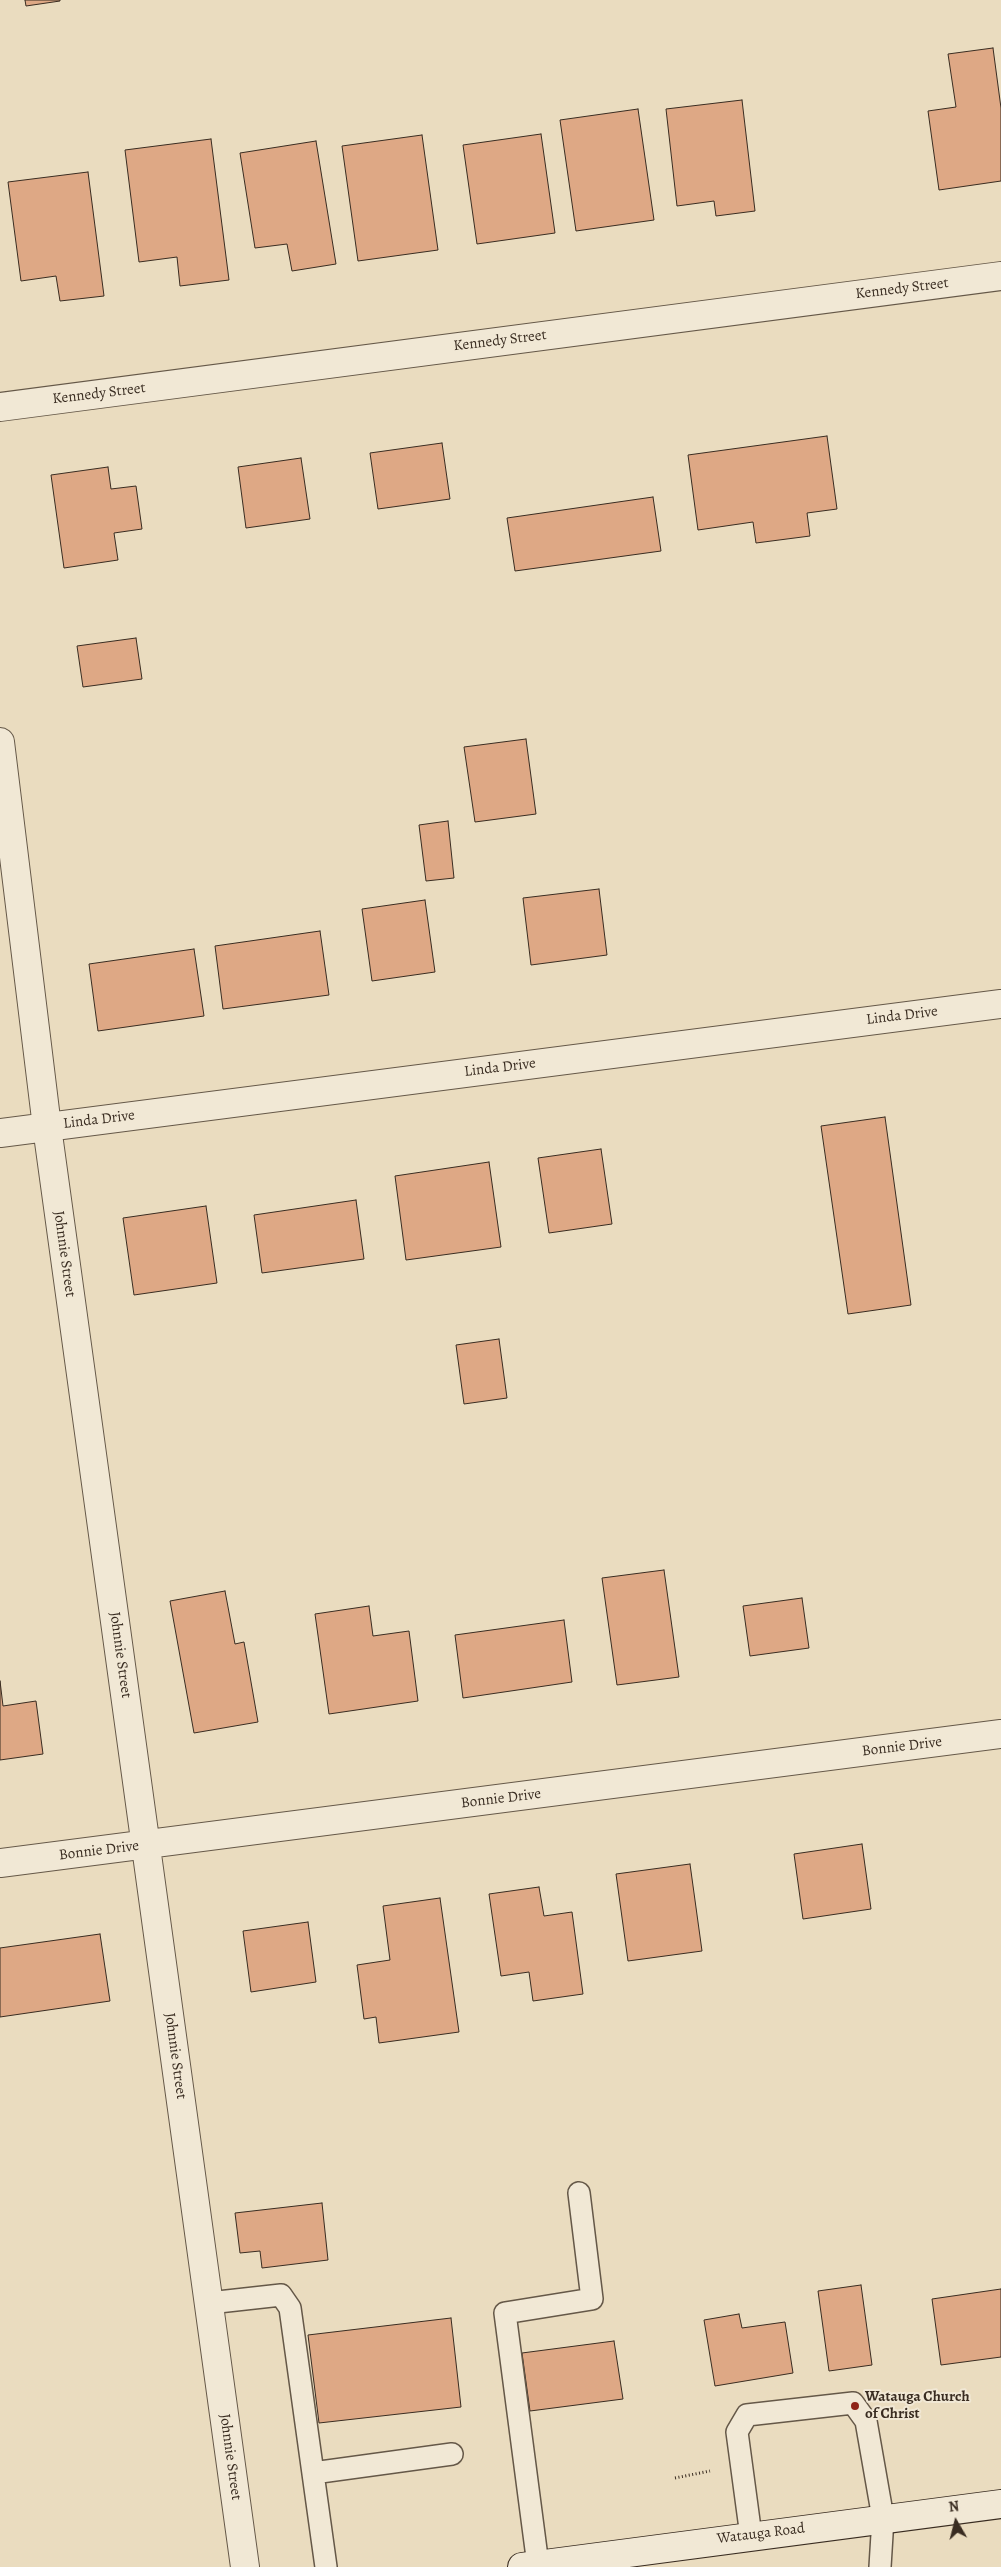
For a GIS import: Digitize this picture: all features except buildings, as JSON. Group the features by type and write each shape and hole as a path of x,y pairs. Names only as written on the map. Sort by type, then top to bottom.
{"street":[{"name":"Kennedy Street","path":"0,407 1001,276"},
{"name":"Johnnie Street","path":"0,742 47,1127 245,2567"},
{"name":"Linda Drive","path":"0,1133 1001,1004"},
{"name":"Bonnie Drive","path":"0,1863 1001,1734"},
{"name":"Watauga Road","path":"530,2566 636,2559 751,2536 1001,2504"}],"lane":[{"path":"530,2566 505,2312 592,2299 578,2193"},
{"path":"209,2303 281,2296 290,2308 326,2567"},
{"path":"751,2536 737,2432 747,2415 853,2403 866,2421 883,2518 880,2567"},
{"path":"313,2473 452,2454"}],"path":[{"path":"675,2478 717,2470"}],"place":[{"name":"Watauga Church of Christ","path":"855,2406"}]}
